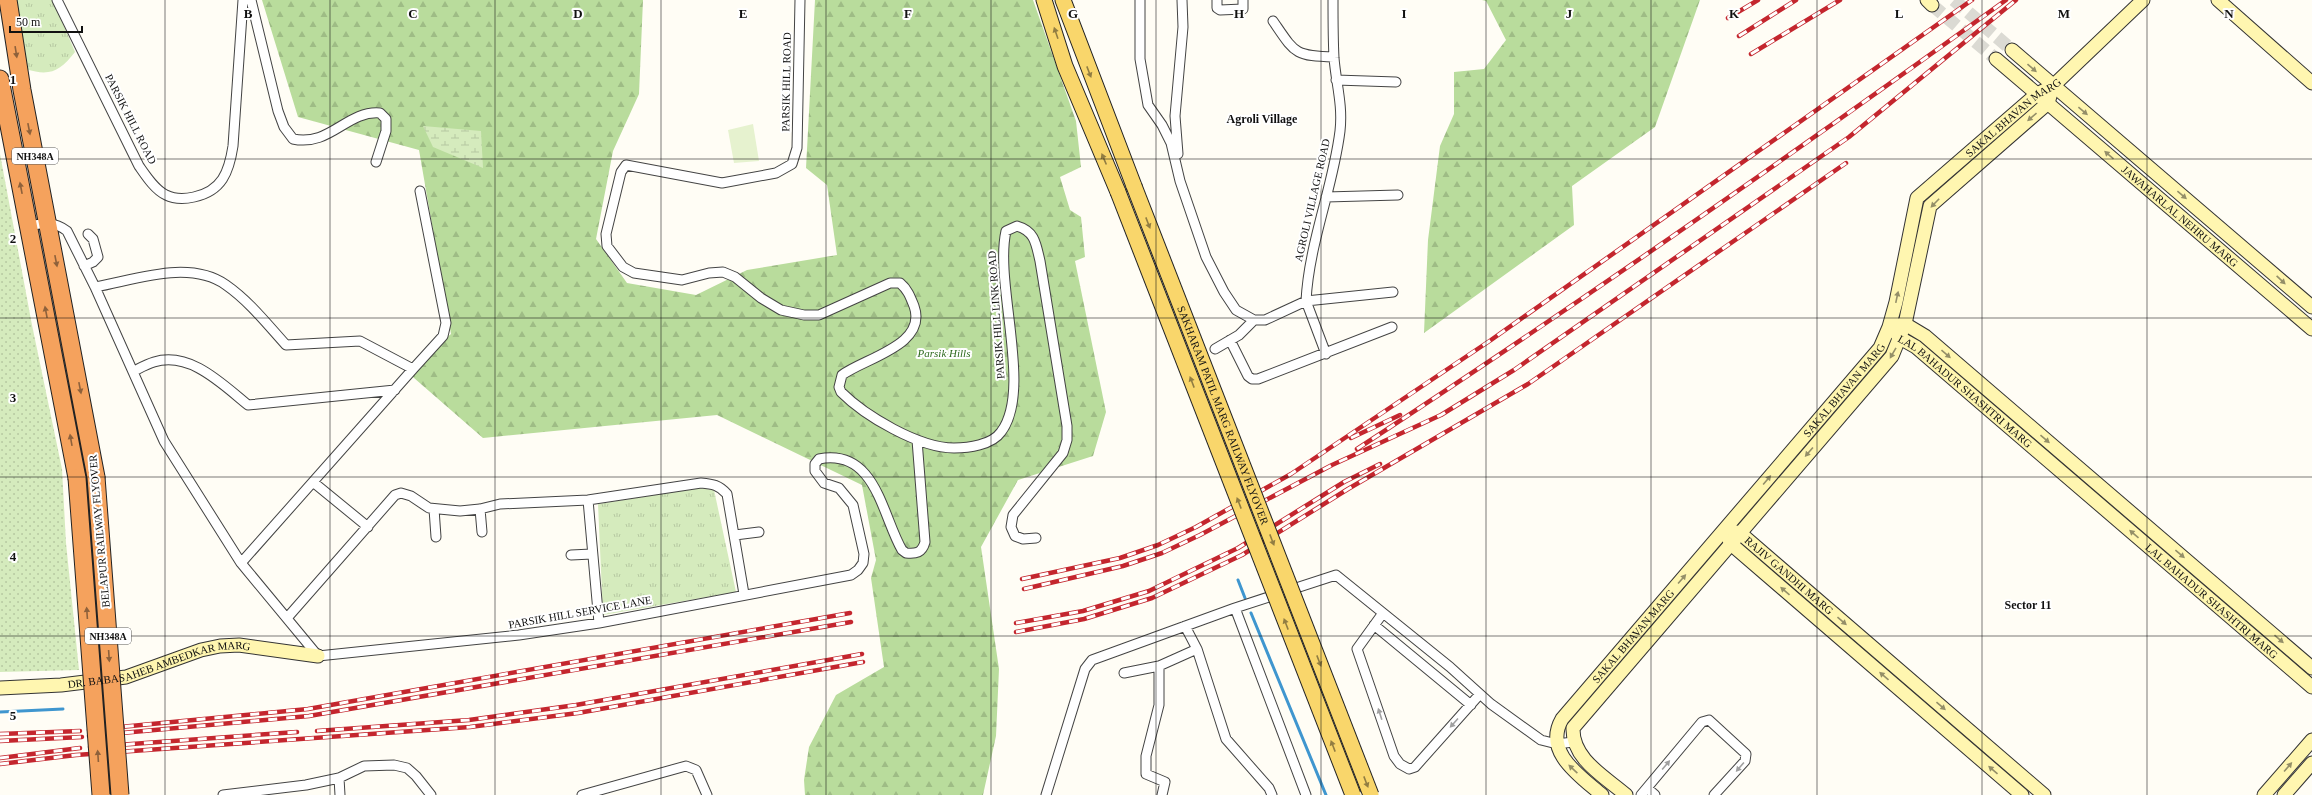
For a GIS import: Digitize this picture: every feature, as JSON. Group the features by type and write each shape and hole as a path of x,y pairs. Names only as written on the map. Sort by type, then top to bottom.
{"highway":[{"name":"NH348A","path":"8,0 22,90 48,222"},
{"name":"NH348A","path":"0,78 29,226"},
{"name":"BELAPUR RAILWAY FLYOVER","path":"48,222 96,477 120,795"},
{"name":"BELAPUR RAILWAY FLYOVER","path":"29,226 77,478 101,795"}],"main road":[{"name":"SAKHARAM PATIL MARG RAILWAY FLYOVER","path":"1044,0 1065,66 1118,192 1353,795"},
{"name":"SAKHARAM PATIL MARG RAILWAY FLYOVER","path":"1063,0 1075,35 1371,795"}],"street":[{"name":"PARSIK HILL ROAD","path":"57,0 139,166 151,182 166,195 186,199 207,194 220,184 230,164 234,146 243,0"},
{"path":"251,0 278,111 284,127 293,138 306,141 317,138 369,112 380,113 386,119 386,130 376,162"},
{"name":"PARSIK HILL ROAD","path":"792,164 797,148 800,0"},
{"path":"1140,0 1140,59 1148,105 1162,125 1171,143 1180,181 1204,250 1224,292 1236,310 1254,320 1265,320 1306,301 1393,292"},
{"path":"1180,181 1175,116 1183,27 1182,0"},
{"path":"1217,0 1217,8 1220,10 1243,9 1244,0"},
{"name":"AGROLI VILLAGE ROAD","path":"1306,301 1307,274 1326,197 1340,130 1341,96 1336,80 1334,57 1333,0"},
{"path":"2053,86 2144,0"},
{"path":"2218,0 2312,83"},
{"path":"1273,21 1291,48 1299,54 1307,56 1334,57"},
{"name":"JAWAHARLAL NEHRU MARG","path":"2012,50 2312,306"},
{"name":"JAWAHARLAL NEHRU MARG","path":"1996,59 2312,329"},
{"path":"1336,80 1396,82"},
{"name":"SAKAL BHAVAN MARG","path":"1557,744 1557,726 1562,718 1880,348 1889,327 1917,198 2037,94 2053,86"},
{"name":"SAKAL BHAVAN MARG","path":"1573,742 1573,728 1892,356 1905,324 1930,206 2048,103 2053,86"},
{"name":"PARSIK HILL LINK ROAD","path":"792,164 776,173 722,183 626,166 621,172 606,234 607,246 623,267 634,273 682,280 708,273 722,272 735,277 761,298 781,310 804,315 819,315 890,283 900,283 908,290 917,313 917,321 913,330 900,344 847,372 840,380 840,387 846,397 890,427 916,440 948,448 963,448 990,440 1001,432 1009,416 1012,400 1013,362 1004,288 1003,242 1006,231 1017,226 1027,229 1034,236 1040,261 1067,426 1067,440 1063,453 1013,516 1011,527 1015,536 1023,539 1036,538"},
{"path":"241,563 443,336 446,323 420,191"},
{"path":"1326,197 1398,195"},
{"path":"29,226 48,222 59,225 67,231 134,371 164,441 241,563 318,656"},
{"path":"84,266 93,262 98,257 93,240 88,234"},
{"path":"95,287 170,273 198,274 225,284 248,303 286,345 360,341 413,369"},
{"path":"1306,301 1326,354"},
{"path":"1215,349 1230,340 1254,320"},
{"name":"LAL BAHADUR SHASHTRI MARG","path":"1889,327 1905,324 1925,336 2312,668"},
{"path":"1230,340 1248,376 1252,380 1326,354 1392,327"},
{"name":"LAL BAHADUR SHASHTRI MARG","path":"1889,327 1900,338 1920,350 2312,687"},
{"path":"134,371 155,362 177,361 194,366 206,372 248,405 395,390"},
{"name":"PARSIK HILL SERVICE LANE","path":"318,656 519,635 599,623 844,575 858,570 863,563 864,554 853,505 839,488 824,482 818,477 815,471 815,464 819,459 836,458 848,462 867,476 878,493 902,550 906,553 916,554 920,551 925,542 916,440"},
{"path":"313,482 368,528"},
{"path":"287,618 368,528 395,495 401,493 411,496 419,503 434,510 480,509 500,504 588,500 701,482 713,484 720,487 727,494 744,594"},
{"path":"588,500 599,623"},
{"path":"480,509 482,532"},
{"path":"434,510 436,537"},
{"name":"RAJIV GANDHI MARG","path":"1724,530 1740,533 2044,795"},
{"name":"RAJIV GANDHI MARG","path":"1724,530 1730,544 2022,795"},
{"path":"735,535 759,532"},
{"path":"571,555 592,554"},
{"path":"1046,795 1085,669 1092,660 1236,608 1336,575 1480,694 1541,740 1557,744 1573,742 1581,758 1626,795"},
{"path":"1236,608 1306,795"},
{"path":"1383,613 1358,646 1358,652 1394,756 1400,764 1409,769 1414,768 1480,694"},
{"path":"1374,625 1471,705"},
{"path":"1185,626 1197,650 1226,739 1269,788 1272,795"},
{"path":"1849,646 1858,635"},
{"name":"DR. BABASAHEB AMBEDKAR MARG","path":"0,688 61,685 126,677 200,650 220,646 239,645 318,656"},
{"path":"1124,674 1159,666 1197,650"},
{"path":"1159,666 1159,705 1146,756 1146,774 1165,782 1162,795"},
{"path":"1655,795 1644,791 1702,722 1709,720 1746,754 1745,761 1714,795"},
{"path":"2264,795 2312,740"},
{"path":"1557,744 1567,763 1602,795"},
{"path":"2284,795 2312,763"},
{"path":"223,795 306,785 339,778 364,766 394,765 407,768 416,776 431,795"},
{"path":"582,795 686,766 696,770 707,795"},
{"path":"339,778 340,795"}],"green space":[{"path":"16,0 53,0 75,52 70,59 54,71 42,72 26,69"},
{"name":"Parsik Hills","path":"262,0 643,0 639,94 613,151 596,239 627,283 696,295 747,270 837,255 827,185 806,168 815,0 1033,0 1076,121 1081,167 1060,177 1070,210 1081,217 1085,257 1075,261 1106,412 1093,456 1018,480 981,547 999,669 996,736 983,795 805,795 804,780 809,747 836,695 884,667 871,578 876,560 862,485 717,415 483,438 406,371 451,334 419,150 298,117"},
{"path":"1482,0 1700,0 1655,127 1572,186 1574,225 1424,333 1428,240 1440,146 1454,114 1454,72 1484,69 1506,40 1486,1"},
{"path":"753,124 759,161 734,163 728,130"},
{"path":"423,126 481,131 483,168 433,147"},
{"path":"0,154 32,325 62,469 66,543 79,670 0,672"},
{"path":"699,488 714,490 736,592 603,615 598,504"}],"waterway":[{"path":"1238,580 1245,598"},
{"path":"1251,613 1326,795"},
{"path":"0,712 63,709"}],"tunnel":[{"path":"1954,0 2012,50"},
{"path":"1932,5 1996,59"}],"railway":[{"path":"1728,18 1758,0"},
{"path":"1739,36 1796,0"},
{"path":"1751,54 1840,0"},
{"path":"1022,579 1120,558 1158,545 1196,527 1291,474 1491,340 1972,0"},
{"path":"1357,449 1521,340 1684,228 1846,115 2006,0"},
{"path":"1024,589 1123,566 1162,553 1200,535 1332,465 1441,415 1514,370 1849,137 2016,0"},
{"path":"1016,632 1084,619 1152,598 1242,555 1348,489 1528,384 1846,163"},
{"path":"1351,438 1400,415"},
{"path":"1016,623 1083,611 1149,591 1238,548 1344,482 1380,464"},
{"path":"89,730 308,709 850,613"},
{"path":"89,736 309,716 851,622"},
{"path":"317,731 469,720 576,705 862,654"},
{"path":"0,764 76,755 470,727 578,713 863,662"},
{"path":"0,734 80,731"},
{"path":"90,747 297,732"},
{"path":"0,741 82,737"},
{"path":"0,758 80,748"}],"district":[{"name":"Agroli Village","path":"1262,119"},
{"name":"Sector 11","path":"2028,605"}]}
